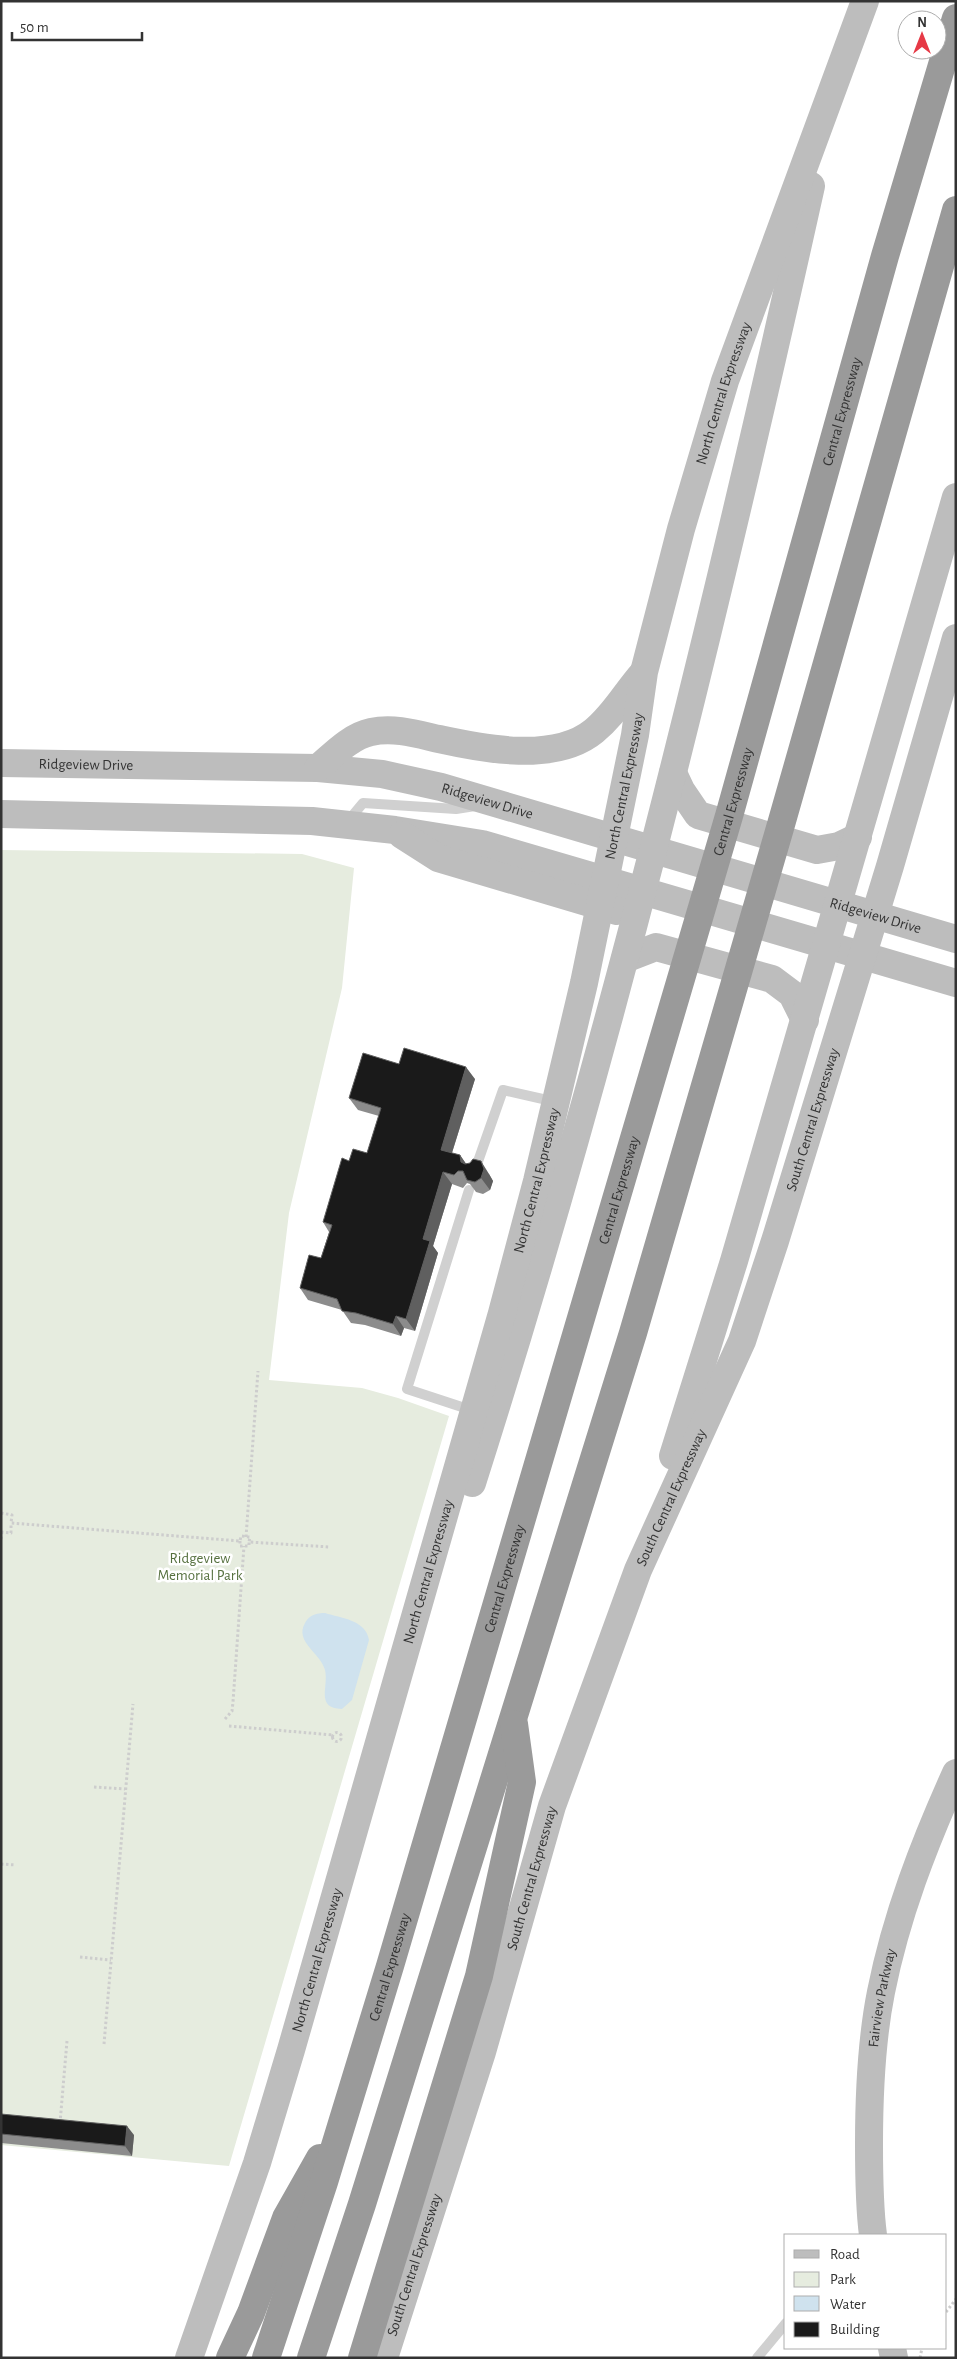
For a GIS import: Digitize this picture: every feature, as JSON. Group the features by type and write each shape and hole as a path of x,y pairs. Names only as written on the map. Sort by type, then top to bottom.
{"highway":[{"name":"Central Expressway","path":"266,2358 301,2256 344,2115 729,816 885,256 956,18"},
{"path":"885,256 933,60"},
{"path":"311,2358 354,2230 633,1333 772,856 956,210"},
{"path":"930,300 956,275"},
{"path":"362,2358 479,1976 522,1782 513,1716"},
{"path":"230,2358 251,2312 286,2218 344,2115"}],"main road":[{"name":"North Central Expressway","path":"189,2358 257,2163 394,1694 537,1182 588,964 635,735 644,672 681,529 725,381 865,1"},
{"path":"394,1694 428,1620 505,1381 561,1193 625,959 673,773 832,94"},
{"path":"638,1570 734,1261 827,947 956,497"},
{"name":"South Central Expressway","path":"384,2358 482,2052 552,1806 638,1570 742,1341 820,1099 956,638"},
{"path":"318,768 346,744 370,732 400,731 458,744 536,751 567,745 593,732 614,711 644,672"},
{"name":"Ridgeview Drive","path":"1,763 318,768 382,774 441,787 838,906 956,939"},
{"path":"673,773 681,790 698,815 817,850 839,846 858,837"},
{"path":"1,814 312,821 395,830 482,844 639,904 827,947 956,983"},
{"path":"625,959 656,947 772,979 792,994 805,1020"},
{"name":"Fairview Parkway","path":"868,2227 871,2089 881,1992 908,1889 936,1816 956,1773"}],"lane":[{"path":"345,824 363,803 456,809 496,803"},
{"path":"475,1170 503,1090 556,1102"},
{"path":"468,1190 407,1390 474,1411"},
{"path":"757,2358 784,2325"}],"path":[{"path":"246,1537 258,1371"},
{"path":"1,1514 12,1514 11,1533 2,1532 1,1538"},
{"path":"11,1523 240,1541"},
{"path":"241,1536 250,1537 249,1546 240,1546 240,1541 241,1536"},
{"path":"250,1542 330,1547"},
{"path":"226,1719 232,1711 234,1702 244,1546"},
{"path":"104,2044 133,1704"},
{"path":"229,1726 333,1735"},
{"path":"94,1787 125,1789"},
{"path":"1,1864 16,1865"},
{"path":"80,1957 111,1960"},
{"path":"60,2128 67,2041"},
{"path":"947,2311 956,2299"}],"green space":[{"name":"Ridgeview Memorial Park","path":"1,850 302,854 354,868 342,988 289,1213 269,1380 362,1388 398,1398 449,1416 229,2166 1,2145"}],"water":[{"path":"325,1613 345,1618 358,1624 367,1633 369,1640 352,1700 342,1709 334,1708 326,1701 326,1677 323,1664 305,1642 303,1636 305,1623 309,1618 316,1614"}],"building":[{"path":"404,1048 466,1067 441,1150 460,1155 461,1162 465,1164 470,1163 473,1159 481,1161 484,1169 481,1178 475,1182 467,1180 463,1171 458,1171 454,1175 443,1172 423,1239 430,1241 406,1319 396,1316 393,1324 356,1313 342,1311 337,1299 300,1288 309,1255 321,1258 332,1225 323,1222 342,1158 349,1161 353,1149 367,1153 381,1108 349,1098 363,1053 399,1064"},
{"path":"1,2114 127,2126 125,2146 1,2134"}]}
